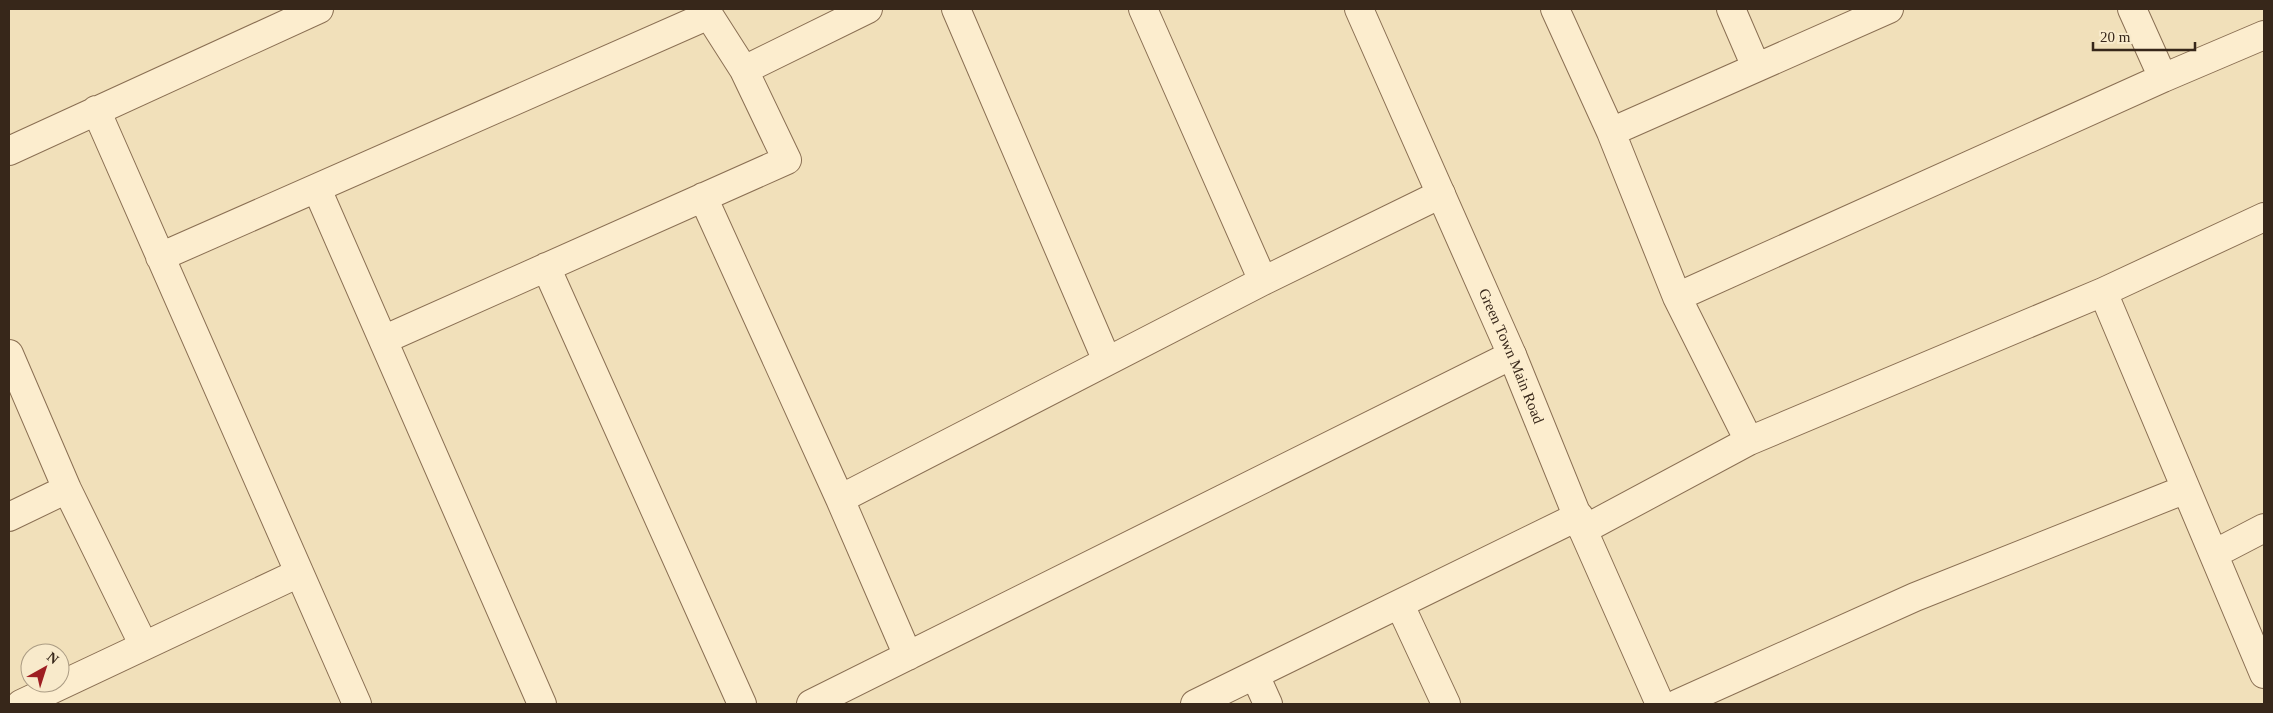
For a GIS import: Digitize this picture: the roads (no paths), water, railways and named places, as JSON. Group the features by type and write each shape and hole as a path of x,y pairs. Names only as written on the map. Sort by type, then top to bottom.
{"street":[{"path":"9,151 319,9"},
{"path":"744,70 868,9"},
{"path":"956,9 1107,361"},
{"path":"1143,9 1263,281"},
{"name":"Green Town Main Road","path":"1360,9 1512,356 1581,523 1660,704"},
{"path":"1555,9 1611,132 1677,297 1749,441"},
{"path":"1731,9 1756,67"},
{"path":"1611,132 1889,9"},
{"path":"2132,9 2163,78"},
{"path":"160,257 317,189 707,12 744,70 787,160 383,340"},
{"path":"1677,297 2163,78 2264,35"},
{"path":"96,110 357,704"},
{"path":"317,189 542,704"},
{"path":"840,499 1263,281 1441,194"},
{"path":"703,197 840,499 908,656"},
{"path":"1195,704 1400,605 1581,523 1749,441 2103,292 2264,217"},
{"path":"546,267 742,704"},
{"path":"2103,292 2264,674"},
{"path":"9,354 67,489 144,646"},
{"path":"810,704 1512,356"},
{"path":"9,518 67,489"},
{"path":"1677,704 1915,597 2186,489"},
{"path":"2214,554 2264,528"},
{"path":"21,704 299,573"},
{"path":"1400,605 1446,704"},
{"path":"1255,675 1268,704"}]}
